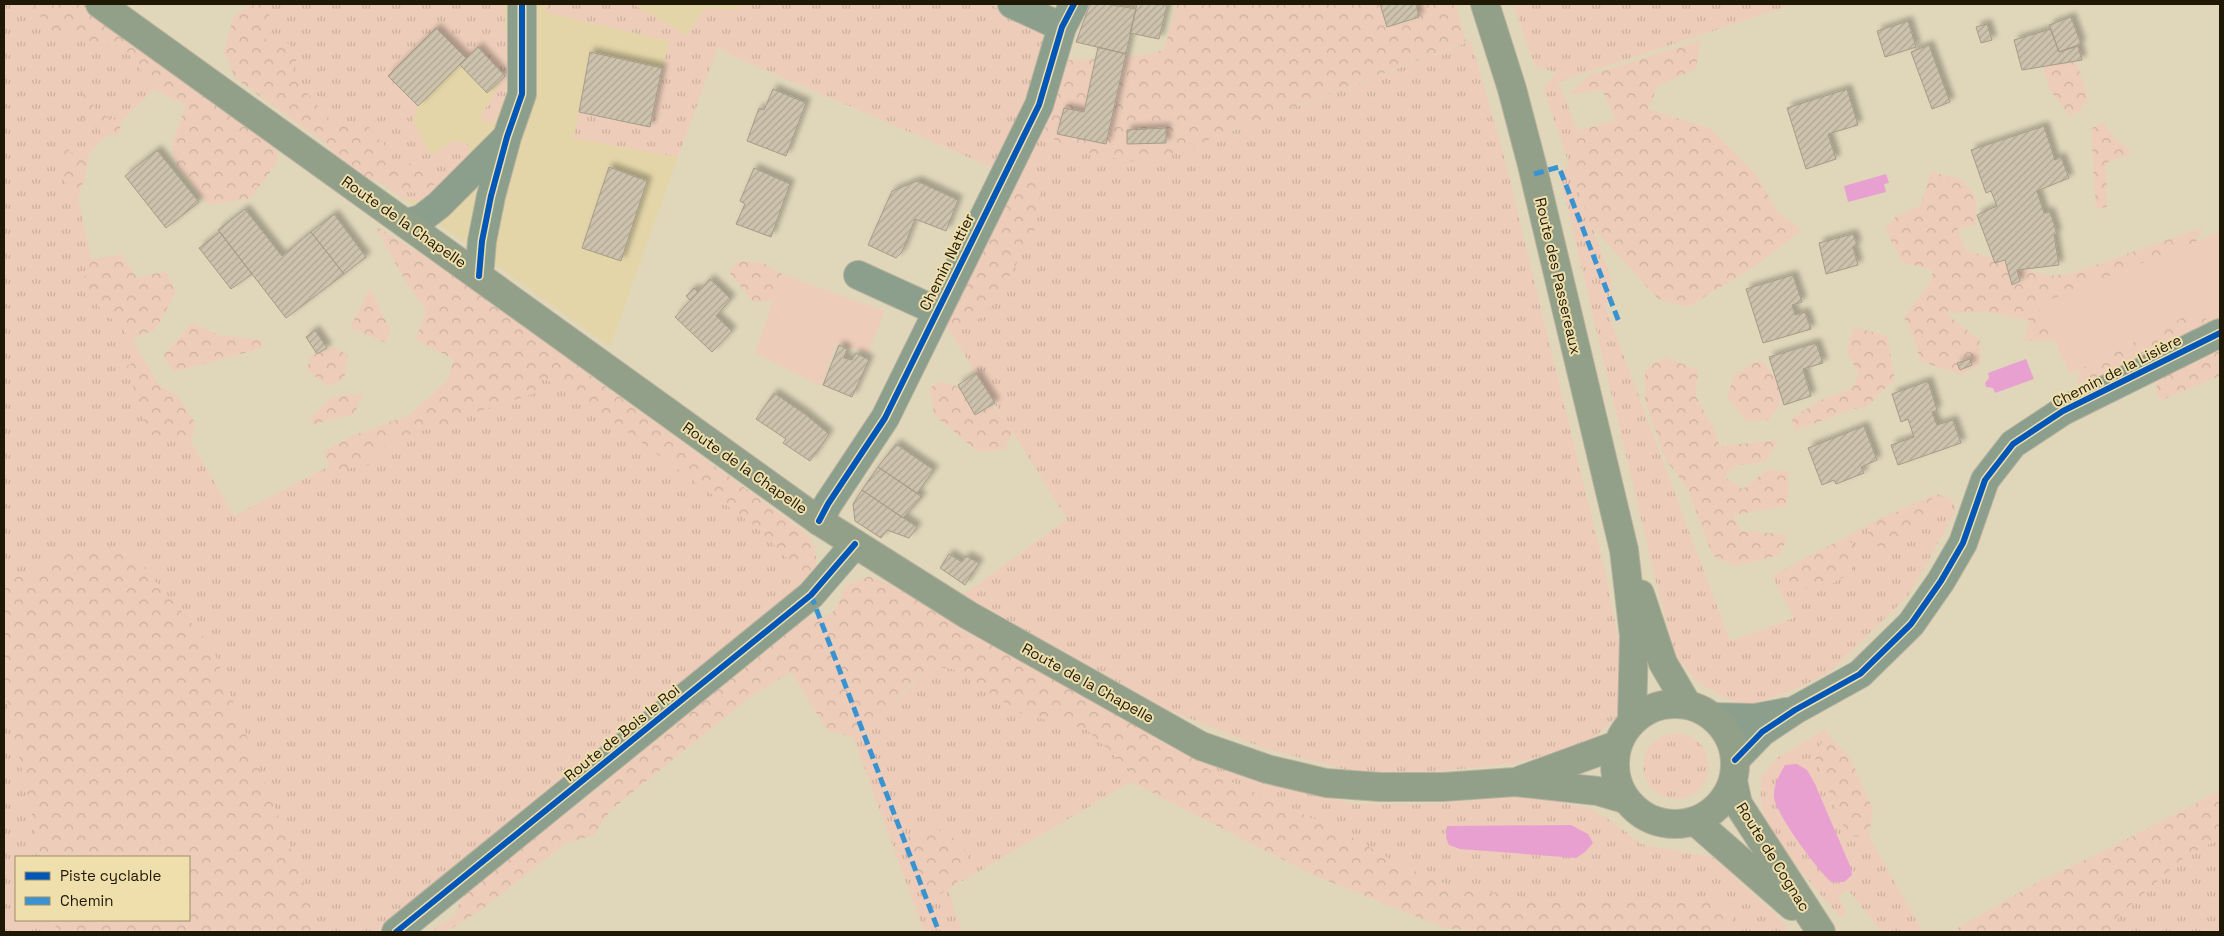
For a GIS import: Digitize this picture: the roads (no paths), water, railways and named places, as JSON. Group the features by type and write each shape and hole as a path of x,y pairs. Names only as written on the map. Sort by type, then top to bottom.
{"main road":[{"name":"Route de la Chapelle","path":"100,4 819,521 968,615 1201,746 1267,769 1326,783 1389,787 1443,787 1515,782 1598,790 1625,799"},
{"name":"Route des Passereaux","path":"1485,4 1512,89 1532,165 1624,550 1664,663 1687,704"},
{"name":"Route des Passereaux","path":"1624,550 1634,636 1632,721"},
{"path":"1666,704 1687,704 1701,709 1713,717 1724,729 1732,744 1734,770 1725,798 1712,812 1695,821 1676,824 1657,822 1639,813 1625,799 1615,773 1617,745 1632,721 1648,710 1666,704"},
{"name":"Route de la Chapelle","path":"1515,782 1617,745"},
{"name":"Route de Cognac","path":"1734,770 1738,804 1821,932"},
{"name":"Route de Cognac","path":"1695,821 1821,932"}],"street":[{"path":"479,276 482,241 507,137 522,94 522,4"},
{"path":"1012,4 1068,15"},
{"name":"Chemin Nattier","path":"819,521 828,504 885,418 1038,105 1068,15"},
{"path":"406,223 421,219 439,205 507,137"},
{"path":"858,275 937,311"},
{"name":"Chemin de la Lisière","path":"1734,770 1762,732 1795,710 1860,674 1911,624 1941,581 1963,543 1985,480 2013,444 2063,411 2220,333"},
{"name":"Route de Bois le Roi","path":"396,932 811,595 856,544"},
{"name":"Chemin de la Lisière","path":"1713,717 1756,718 1795,710"}]}
